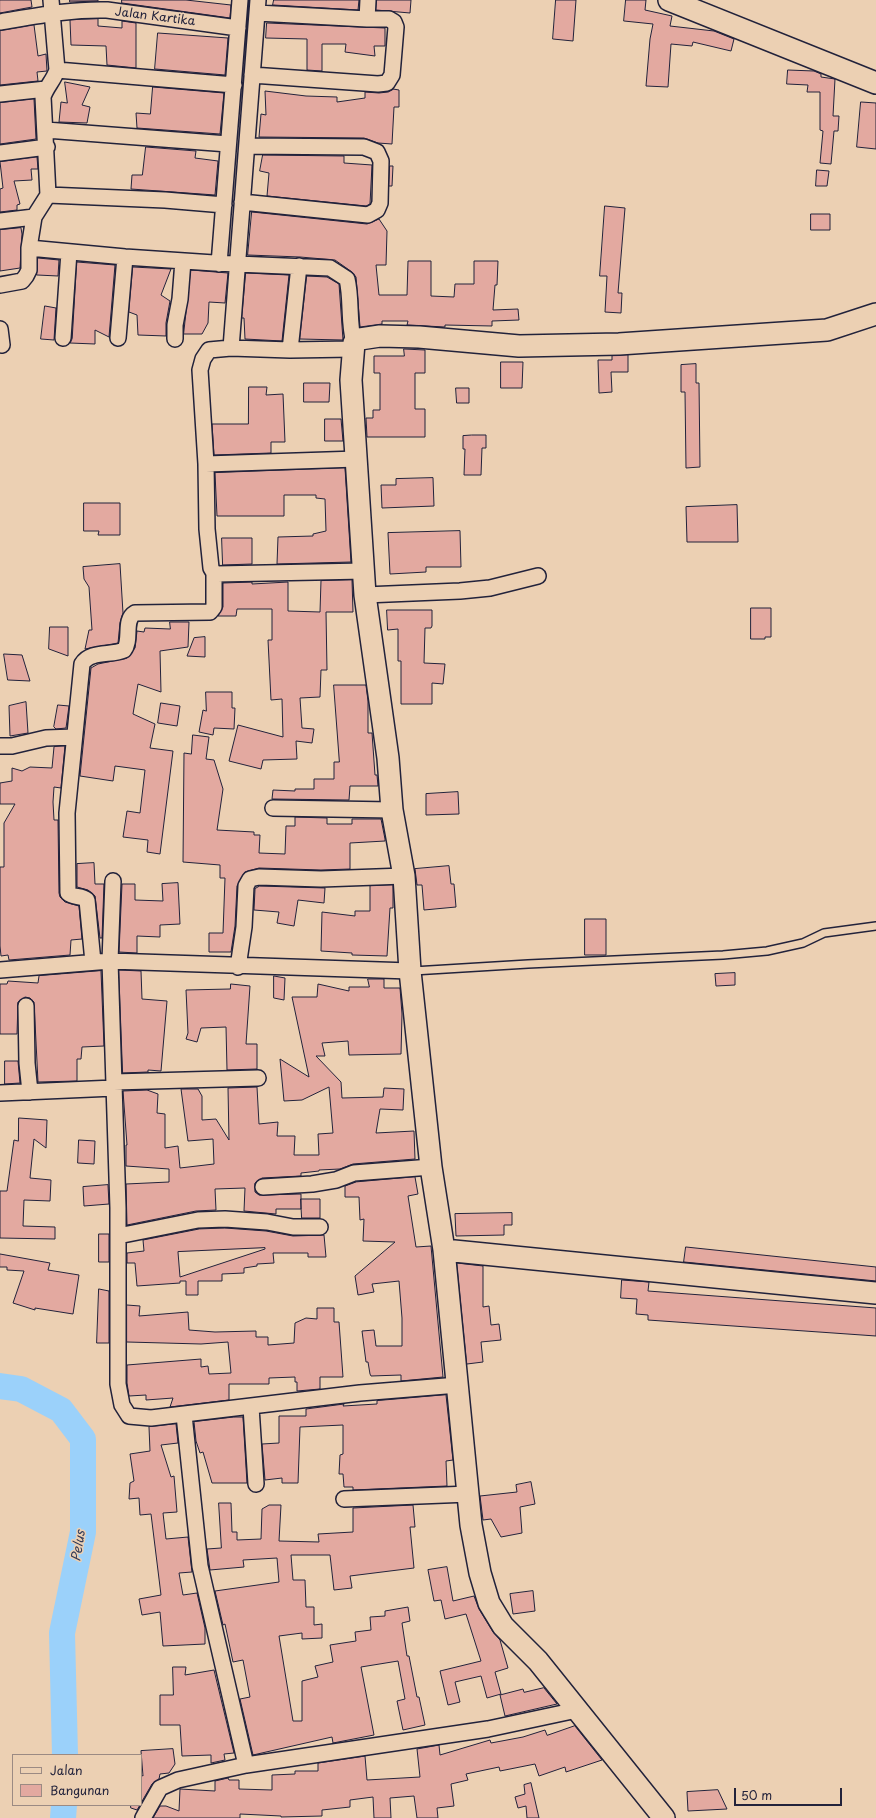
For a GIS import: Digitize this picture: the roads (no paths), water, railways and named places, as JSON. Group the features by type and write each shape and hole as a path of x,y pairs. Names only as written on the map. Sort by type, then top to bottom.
{"street":[{"path":"219,264 240,0"},
{"path":"367,19 368,0"},
{"path":"668,0 876,83"},
{"path":"231,348 246,146 252,75 258,6 367,19 389,19 394,22 396,27 392,75 387,83 378,84 252,75"},
{"path":"0,285 22,281 26,276 29,270 28,248 34,217 48,195 47,147 43,97 57,70 52,7"},
{"name":"Jalan Kartika","path":"0,22 52,7 69,10 107,10 238,28"},
{"path":"57,70 234,85"},
{"path":"0,94 46,89"},
{"path":"46,130 228,144"},
{"path":"242,202 368,215 376,210 380,202 381,161 377,152 364,147 246,146"},
{"path":"0,153 47,147"},
{"path":"48,195 165,200 224,205"},
{"path":"0,221 34,217"},
{"path":"28,248 219,264 330,268 347,279 350,290 351,334 353,346 351,370 365,595 388,758 392,810 404,876 410,971 431,1167 444,1250 471,1525 480,1573 489,1603 503,1626 538,1661 664,1818"},
{"path":"63,338 69,252"},
{"path":"118,338 125,257"},
{"path":"175,339 175,325 183,261"},
{"path":"290,350 299,266"},
{"path":"93,962 87,900 83,897 71,895 68,892 67,813 81,667 84,660 92,656 124,650 127,643 129,619 135,613 210,612 214,607 214,573 211,568 207,529 206,464 200,370 202,359 209,350 231,348 290,350 353,346 360,340 380,336 419,337 519,346 619,344 827,330 876,314"},
{"path":"0,329 2,346"},
{"path":"206,464 357,459"},
{"path":"214,573 226,575 364,571"},
{"path":"365,595 460,591 490,588 538,576"},
{"path":"0,746 12,746 46,738 74,737"},
{"path":"272,808 392,810"},
{"path":"238,966 244,928 246,886 250,879 266,877 321,879 404,876"},
{"path":"113,881 110,961 118,1236 118,1384 122,1405 129,1416 151,1418 184,1415 360,1393 458,1385"},
{"path":"0,970 110,961 410,971"},
{"path":"26,1006 27,1063 30,1092"},
{"path":"0,1093 114,1085 258,1078"},
{"path":"263,1187 312,1184 336,1180 354,1173 431,1167"},
{"path":"118,1236 198,1220 225,1219 267,1222 293,1227 320,1228"},
{"path":"444,1250 876,1293"},
{"path":"251,1407 256,1484"},
{"path":"184,1415 200,1566 246,1764"},
{"path":"344,1500 468,1494"},
{"path":"143,1818 160,1788 168,1783 246,1764 488,1729 576,1710"}],"lane":[{"path":"410,971 723,955 767,951 803,943 824,933 876,926"}],"waterway":[{"name":"Pelus","path":"0,1386 21,1389 61,1410 83,1439 83,1532 62,1633 65,1754"},
{"name":"Pelus","path":"63,1818 64,1806"}]}
